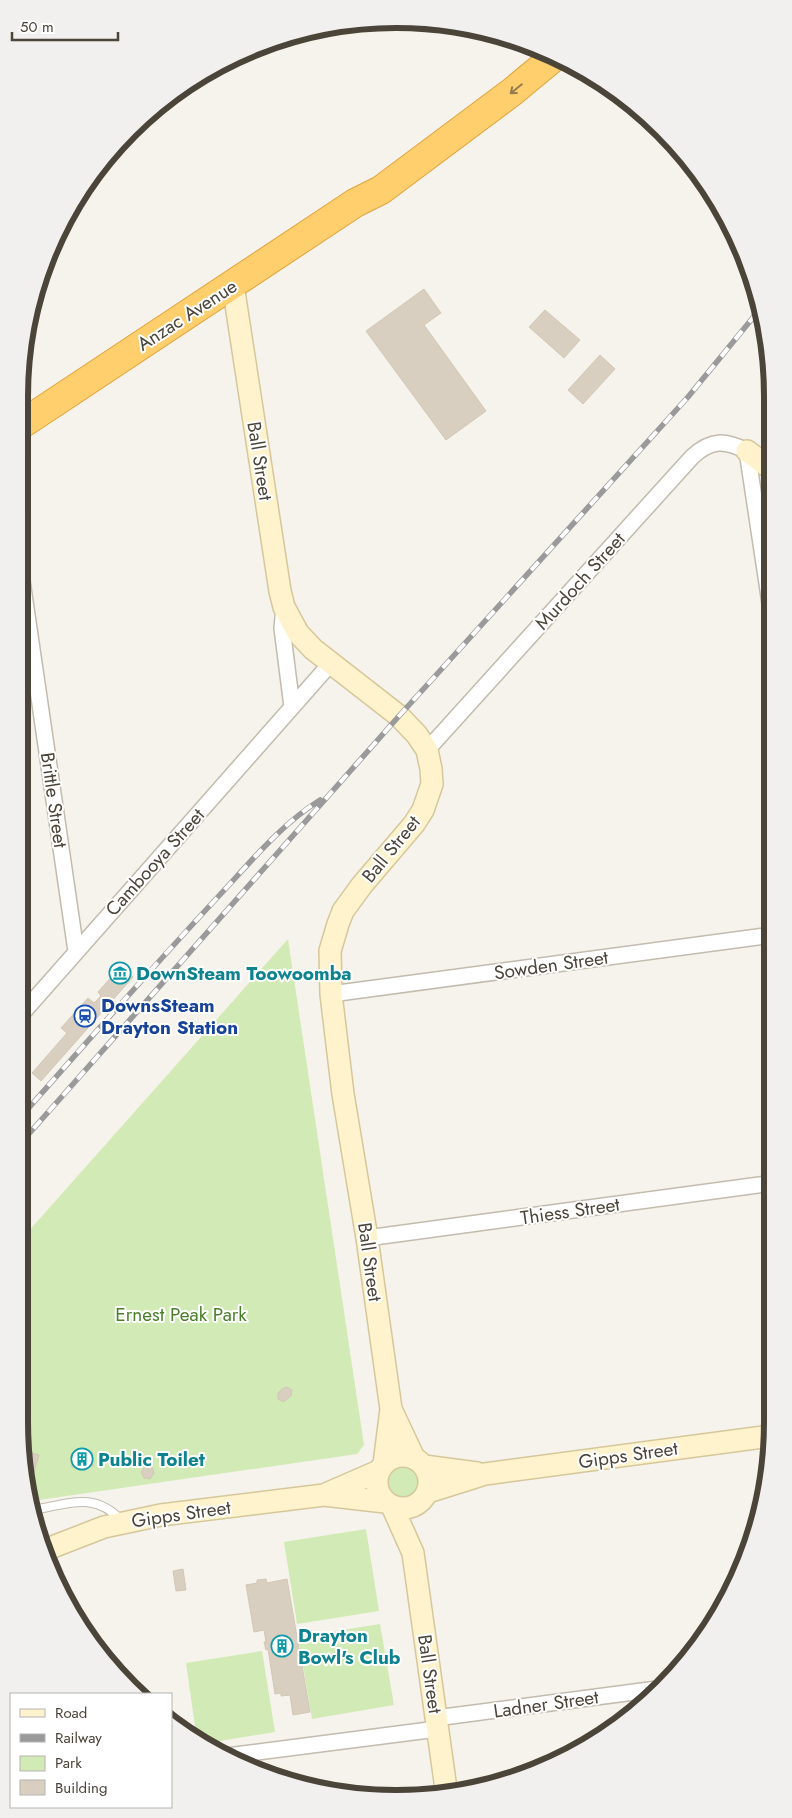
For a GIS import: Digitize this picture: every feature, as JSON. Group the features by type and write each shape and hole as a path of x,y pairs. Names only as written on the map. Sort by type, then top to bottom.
{"highway":[{"name":"Anzac Avenue","path":"355,203 376,182 531,53"},
{"name":"Anzac Avenue","path":"28,420 355,203 382,190 512,92 549,61"}],"main road":[{"name":"Ball Street","path":"233,285 284,607 298,632 313,649 398,716 417,735 427,750 432,784 423,810 414,824 362,885 344,911 330,951 331,994 343,1094 367,1238 391,1409 382,1468"},
{"path":"747,451 764,464"},
{"name":"Ball Street","path":"391,1409 419,1462"},
{"name":"Gipps Street","path":"424,1497 485,1474 764,1437"},
{"path":"398,1456 419,1462 430,1478 424,1497 407,1508 389,1504 377,1487 382,1468 398,1456"},
{"name":"Gipps Street","path":"419,1462 485,1474"},
{"name":"Gipps Street","path":"324,1496 382,1468"},
{"name":"Gipps Street","path":"51,1549 82,1535 123,1522 161,1514 324,1496 389,1504"},
{"name":"Ball Street","path":"413,1553 424,1497"},
{"name":"Ball Street","path":"389,1504 413,1553 446,1787"}],"street":[{"name":"Murdoch Street","path":"427,750 692,456 701,448 714,443 737,446 747,451"},
{"path":"747,451 764,564"},
{"path":"284,607 282,628 292,707"},
{"name":"Brittle Street","path":"28,622 76,951"},
{"name":"Cambooya Street","path":"28,1007 331,663"},
{"name":"Sowden Street","path":"331,994 764,936"},
{"name":"Thiess Street","path":"367,1238 764,1184"},
{"name":"Ladner Street","path":"238,1754 649,1690"}],"lane":[{"path":"38,1509 85,1502 98,1503 113,1511 123,1522"}],"green space":[{"name":"Ernest Peak Park","path":"288,939 364,1445 357,1454 36,1500 28,1446 28,1232"},
{"path":"403,1467 413,1472 418,1482 413,1492 403,1497 393,1492 388,1482 393,1472"},
{"path":"366,1529 379,1611 297,1624 284,1542"},
{"path":"380,1624 394,1705 312,1719 298,1637"},
{"path":"262,1651 275,1732 214,1742 196,1731 186,1663"}],"building":[{"path":"424,289 441,313 424,325 486,411 446,440 366,331"},
{"path":"545,310 580,340 564,358 529,327"},
{"path":"600,355 615,369 583,404 568,390"},
{"name":"DownsSteam Drayton Station","path":"121,966 133,977 41,1081 32,1073 67,1033 61,1028 88,998 94,1003 101,996 98,992"},
{"path":"287,1387 292,1390 291,1396 283,1402 278,1399 278,1393"},
{"path":"29,1452 39,1455 34,1472 31,1471"},
{"name":"Public Toilet","path":"92,1452 93,1466 72,1467 71,1454"},
{"path":"145,1466 152,1467 154,1473 150,1479 144,1478 141,1472"},
{"path":"183,1569 186,1590 176,1591 173,1571"},
{"name":"Drayton Bowl's Club","path":"266,1579 267,1583 287,1579 310,1712 293,1715 290,1695 281,1696 281,1693 275,1694 268,1649 266,1650 264,1642 266,1642 264,1630 254,1632 246,1585 257,1583 257,1580"}],"railway":[{"path":"28,1135 399,716 688,397 755,315"},
{"path":"28,1109 141,981 253,859 278,833 320,800"}],"place":[{"name":"DownSteam Toowoomba","path":"120,973"},
{"name":"DownsSteam Drayton Station","path":"85,1016"},
{"name":"Public Toilet","path":"82,1459"},
{"name":"Drayton Bowl's Club","path":"282,1646"}]}
